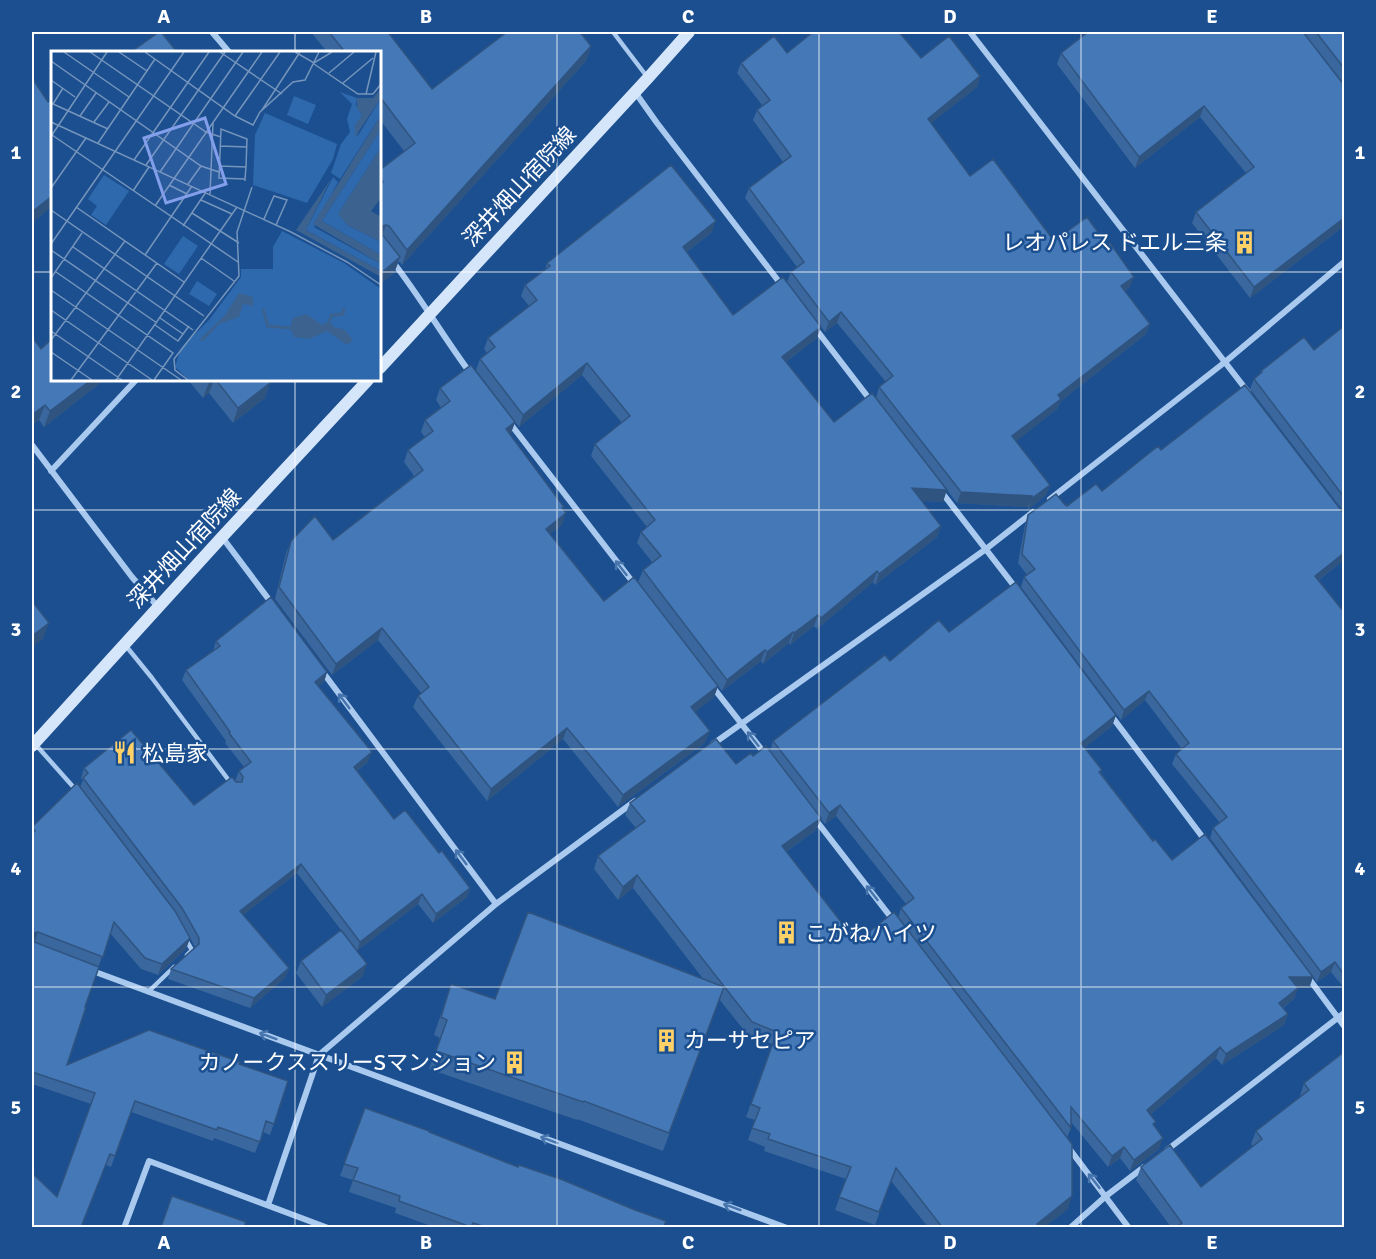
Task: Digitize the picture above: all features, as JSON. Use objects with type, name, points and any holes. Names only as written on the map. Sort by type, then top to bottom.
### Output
[{"type":"main road","name":"深井畑山宿院線","points":[[381,367],[689,32]]},
{"type":"main road","name":"深井畑山宿院線","points":[[33,745],[367,381]]},
{"type":"street","points":[[212,32],[228,51]]},
{"type":"street","points":[[970,32],[1253,399]]},
{"type":"street","points":[[635,92],[788,294]]},
{"type":"street","points":[[386,253],[473,376]]},
{"type":"street","points":[[703,751],[986,549],[1224,362],[1344,262]]},
{"type":"street","points":[[810,322],[876,407]]},
{"type":"street","points":[[51,471],[135,381]]},
{"type":"street","points":[[502,414],[640,592]]},
{"type":"street","points":[[32,445],[132,577],[158,607]]},
{"type":"street","points":[[935,483],[1022,597]]},
{"type":"street","points":[[222,537],[276,610]]},
{"type":"street","points":[[319,667],[496,904]]},
{"type":"street","points":[[705,676],[770,761]]},
{"type":"street","points":[[1108,712],[1209,845]]},
{"type":"street","points":[[268,1205],[319,1055],[496,904],[637,800]]},
{"type":"street","points":[[814,818],[894,922]]},
{"type":"street","points":[[84,968],[787,1227]]},
{"type":"street","points":[[1302,970],[1344,1026]]},
{"type":"street","points":[[1162,1153],[1344,1013]]},
{"type":"street","points":[[1062,1140],[1129,1227]]},
{"type":"street","points":[[124,1227],[149,1161],[328,1227]]},
{"type":"street","points":[[1070,1227],[1152,1161]]},
{"type":"lane","points":[[613,32],[648,78]]},
{"type":"lane","points":[[124,644],[235,788]]},
{"type":"lane","points":[[33,745],[82,797]]},
{"type":"lane","points":[[180,930],[192,950],[184,957]]},
{"type":"lane","points":[[147,992],[177,964]]},
{"type":"building","points":[[161,32],[176,51],[132,51]]},
{"type":"building","points":[[329,32],[388,32],[432,89],[507,32],[580,32],[591,46],[407,250],[389,226],[381,228],[381,183],[383,182],[381,169],[415,143],[381,98],[381,51],[344,51]]},
{"type":"building","points":[[813,32],[899,32],[921,58],[949,36],[980,76],[928,119],[970,176],[993,159],[1054,241],[1087,217],[1107,245],[1110,243],[1134,277],[1121,286],[1150,324],[1058,395],[1061,399],[1012,436],[1050,485],[1031,499],[1032,496],[961,492],[879,387],[893,376],[841,312],[829,322],[791,272],[804,262],[749,188],[791,156],[757,110],[770,100],[741,63],[774,36],[787,53]]},
{"type":"building","points":[[1088,32],[1303,32],[1344,85],[1344,218],[1254,287],[1196,212],[1254,167],[1204,106],[1139,157],[1061,53]]},
{"type":"building","points":[[1316,32],[1344,32],[1344,68]]},
{"type":"building","points":[[32,78],[48,102],[51,100],[51,197],[32,212]]},
{"type":"building","points":[[671,165],[716,221],[683,247],[733,315],[783,277],[821,327],[782,357],[834,422],[872,393],[947,490],[912,488],[941,526],[879,574],[877,571],[821,618],[818,615],[767,652],[765,650],[727,680],[643,570],[661,556],[641,532],[655,520],[595,444],[630,416],[587,363],[523,415],[480,359],[495,347],[488,338],[537,300],[525,285],[550,266],[547,263]]},
{"type":"building","points":[[381,233],[400,257],[381,273]]},
{"type":"building","points":[[1344,326],[1344,497],[1254,379],[1304,337],[1314,350]]},
{"type":"building","points":[[32,337],[41,349],[51,340],[51,381],[90,381],[50,411],[45,405],[32,415]]},
{"type":"building","points":[[471,365],[515,422],[506,429],[564,507],[562,508],[566,513],[546,529],[604,601],[634,577],[718,686],[691,707],[710,731],[623,795],[567,728],[491,789],[418,696],[429,687],[382,628],[336,664],[279,587],[291,541],[315,516],[333,540],[423,470],[408,450],[433,431],[425,420],[450,401],[440,388]]},
{"type":"building","points":[[217,381],[269,381],[270,383],[238,408]]},
{"type":"building","points":[[1245,385],[1344,514],[1344,553],[1315,576],[1344,612],[1344,975],[1335,962],[1321,972],[1213,828],[1227,817],[1176,754],[1189,743],[1149,691],[1124,710],[1024,577],[1035,569],[1022,554],[1028,515],[1056,494],[1067,506],[1096,484],[1102,491],[1158,446],[1161,450]]},
{"type":"building","points":[[1016,582],[1116,715],[1081,743],[1102,770],[1099,772],[1153,841],[1155,839],[1172,860],[1205,834],[1313,977],[1289,977],[1298,988],[1279,1003],[1288,1014],[1226,1054],[1220,1047],[1147,1110],[1156,1122],[1153,1124],[1163,1138],[1134,1160],[1124,1147],[1112,1156],[1071,1107],[1071,1128],[901,908],[914,898],[840,805],[829,813],[773,741],[885,655],[890,661],[939,620],[949,632]]},
{"type":"building","points":[[271,597],[327,672],[315,682],[372,752],[354,767],[394,819],[405,810],[439,853],[442,851],[470,888],[436,914],[422,894],[360,942],[301,864],[240,911],[289,968],[254,998],[171,969],[199,944],[199,938],[182,908],[83,778],[88,773],[84,768],[131,730],[194,805],[232,777],[236,782],[242,782],[243,777],[239,771],[251,762],[186,670],[220,646],[216,641]]},
{"type":"building","points":[[32,601],[49,623],[32,636]]},
{"type":"building","points":[[716,739],[736,764],[751,753],[753,756],[766,746],[821,818],[782,846],[848,931],[852,928],[860,939],[894,912],[1072,1144],[1072,1196],[1037,1224],[1040,1227],[942,1227],[896,1168],[879,1212],[839,1197],[851,1167],[768,1139],[770,1134],[752,1128],[760,1108],[751,1104],[777,1032],[752,1022],[637,875],[623,887],[598,856],[645,821],[630,803]]},
{"type":"building","points":[[77,783],[175,911],[190,938],[162,964],[145,958],[114,922],[103,957],[38,932],[32,933],[32,834],[35,831],[32,827]]},
{"type":"building","points":[[528,912],[724,987],[669,1133],[584,1101],[436,1051],[447,1020],[441,1017],[451,984],[495,999]]},
{"type":"building","points":[[341,930],[367,964],[326,995],[301,961]]},
{"type":"building","points":[[32,939],[34,942],[99,967],[67,1065],[149,1030],[288,1081],[274,1124],[266,1121],[260,1142],[218,1127],[217,1130],[135,1101],[115,1156],[110,1154],[81,1227],[32,1227],[32,1173],[57,1197],[95,1093],[32,1072]]},
{"type":"building","points":[[1344,1052],[1344,1227],[1176,1227],[1182,1223],[1141,1167],[1170,1145],[1201,1187],[1262,1139],[1256,1131],[1309,1090],[1304,1083]]},
{"type":"building","points":[[365,1108],[518,1167],[519,1165],[563,1180],[666,1221],[664,1226],[669,1227],[486,1227],[473,1223],[471,1227],[399,1201],[400,1196],[353,1180],[358,1168],[344,1164]]},
{"type":"building","points":[[172,1196],[246,1222],[244,1227],[161,1227]]},
{"type":"place","name":"レオパレス ドエル三条","points":[[1245,242]]},
{"type":"place","name":"松島家","points":[[124,753]]},
{"type":"place","name":"こがねハイツ","points":[[787,933]]},
{"type":"place","name":"カーサセピア","points":[[666,1040]]},
{"type":"place","name":"カノークススリーSマンション","points":[[514,1062]]}]
